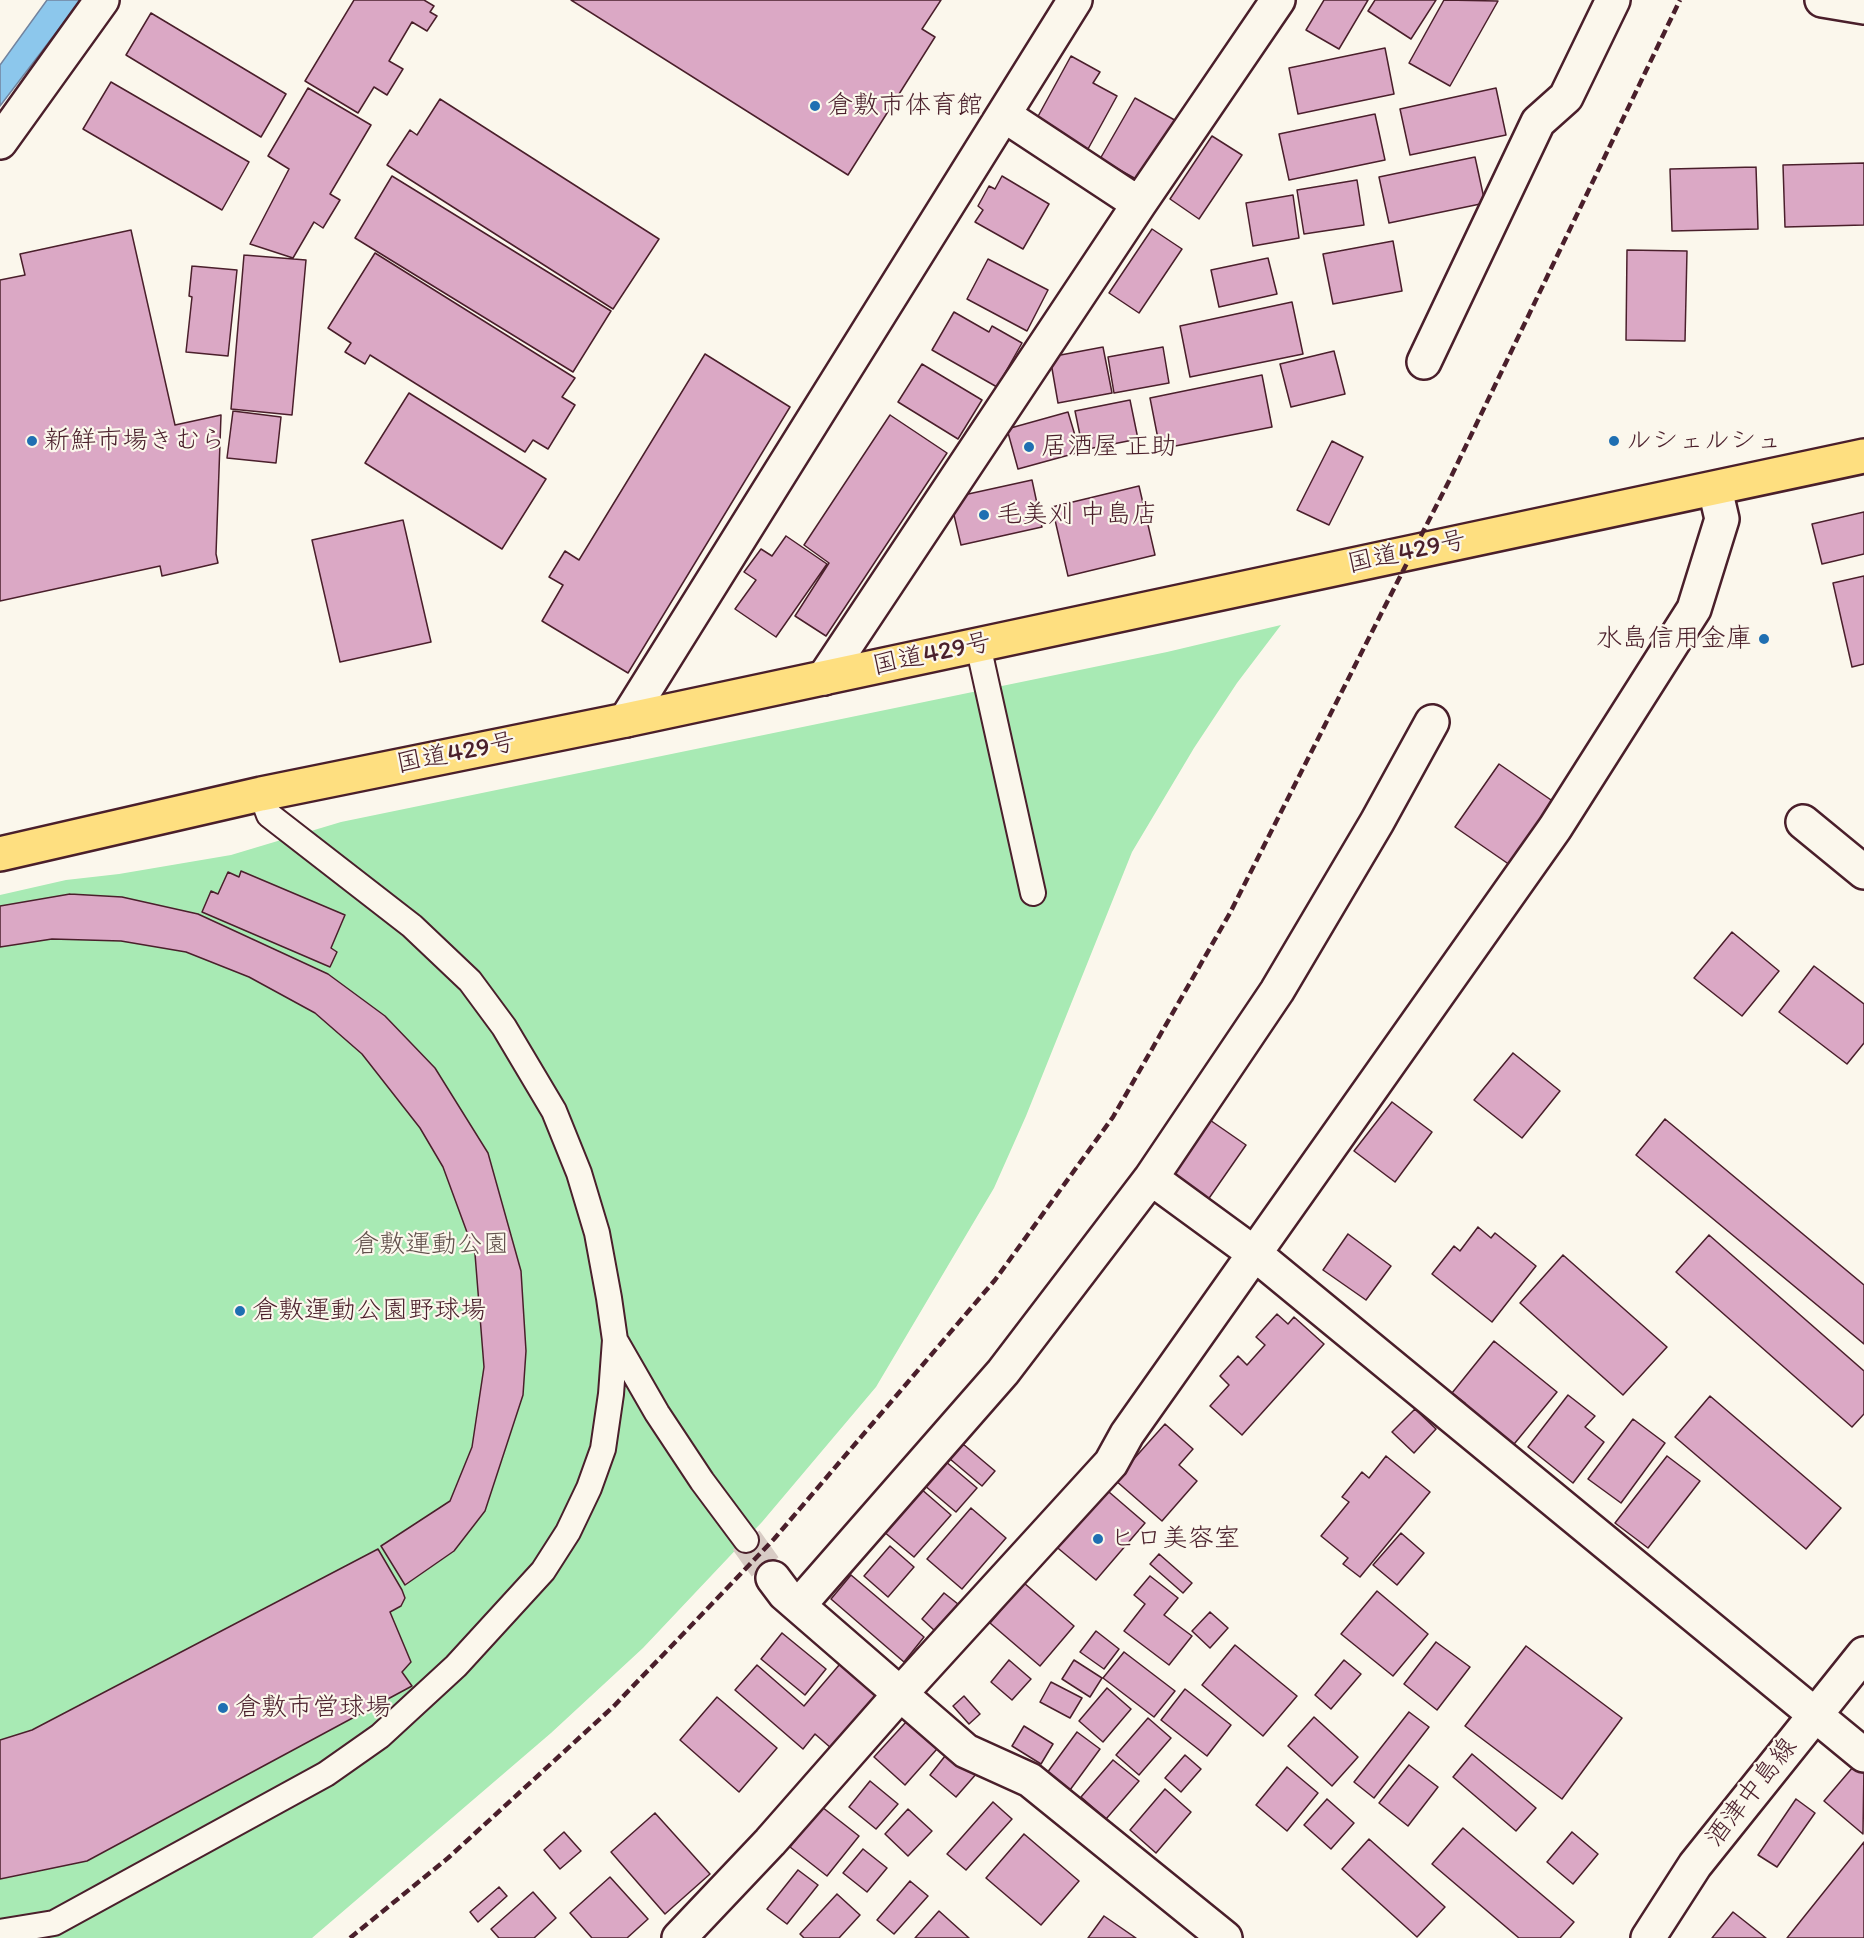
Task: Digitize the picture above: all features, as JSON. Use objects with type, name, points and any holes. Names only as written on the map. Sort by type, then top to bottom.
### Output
[{"type":"highway","name":"国道429号","points":[[0,854],[261,794],[626,720],[1864,456]]},
{"type":"street","points":[[6,120],[102,0]]},
{"type":"street","points":[[626,720],[1075,0]]},
{"type":"street","points":[[824,678],[1139,204],[1278,0]]},
{"type":"street","points":[[1424,362],[1538,122],[1566,97],[1613,0]]},
{"type":"street","points":[[1822,0],[1864,7]]},
{"type":"street","points":[[1004,114],[1139,204]]},
{"type":"street","points":[[680,1938],[770,1842],[1111,1463],[1127,1434],[1555,828],[1694,609],[1722,519],[1715,489]]},
{"type":"street","points":[[799,1605],[1003,1372],[1151,1178],[1277,991],[1377,822],[1432,722]]},
{"type":"street","points":[[1803,822],[1864,872]]},
{"type":"street","points":[[1151,1178],[1255,1254],[1864,1755]]},
{"type":"street","points":[[773,1578],[785,1594],[902,1693],[966,1751],[1030,1780],[1225,1938]]},
{"type":"street","name":"酒津中島線","points":[[1648,1938],[1695,1865],[1864,1654]]},
{"type":"lane","points":[[978,645],[1032,892]]},
{"type":"lane","points":[[0,1932],[54,1923],[326,1774],[380,1736],[456,1666],[543,1571],[568,1532],[589,1488],[603,1449],[611,1394],[615,1340],[597,1233],[579,1173],[554,1111],[504,1027],[470,981],[412,926],[269,815],[261,794]]},
{"type":"lane","points":[[615,1340],[657,1413],[702,1481],[746,1540]]},
{"type":"green space","name":"倉敷運動公園","points":[[1281,625],[1237,683],[1194,748],[1132,852],[1026,1116],[994,1188],[876,1387],[762,1522],[643,1648],[551,1733],[312,1938],[0,1938],[0,895],[66,880],[119,874],[231,855],[341,822],[1167,652]]},
{"type":"water","points":[[47,0],[81,0],[0,106],[0,65]]},
{"type":"building","points":[[354,0],[424,0],[434,6],[430,12],[437,16],[427,31],[412,22],[389,61],[403,69],[387,95],[374,87],[358,113],[305,81]]},
{"type":"building","name":"倉敷市体育館","points":[[571,0],[941,0],[922,29],[935,37],[848,175]]},
{"type":"building","points":[[1324,0],[1368,0],[1339,49],[1306,30]]},
{"type":"building","points":[[1375,0],[1436,0],[1411,39],[1368,11]]},
{"type":"building","points":[[1444,0],[1498,1],[1450,86],[1409,63]]},
{"type":"building","points":[[151,13],[286,94],[261,137],[126,55]]},
{"type":"building","points":[[1385,48],[1394,94],[1298,114],[1289,68]]},
{"type":"building","points":[[1071,56],[1100,72],[1093,83],[1117,96],[1088,149],[1036,120]]},
{"type":"building","points":[[111,82],[249,162],[222,210],[83,129]]},
{"type":"building","points":[[308,88],[371,125],[330,194],[340,200],[323,228],[314,222],[293,258],[250,244],[289,169],[268,156]]},
{"type":"building","points":[[1496,88],[1506,135],[1410,155],[1400,109]]},
{"type":"building","points":[[1135,98],[1180,123],[1145,184],[1100,159]]},
{"type":"building","points":[[440,99],[659,239],[613,309],[387,165],[410,130],[417,135]]},
{"type":"building","points":[[1375,114],[1385,160],[1289,180],[1279,134]]},
{"type":"building","points":[[1212,136],[1242,155],[1199,219],[1170,199]]},
{"type":"building","points":[[1475,157],[1485,203],[1389,223],[1379,177]]},
{"type":"building","points":[[1864,163],[1864,225],[1785,227],[1783,165]]},
{"type":"building","points":[[1756,167],[1758,229],[1672,231],[1670,169]]},
{"type":"building","points":[[392,176],[611,311],[573,372],[355,238]]},
{"type":"building","points":[[1002,176],[1049,204],[1023,249],[975,222],[983,210],[978,206],[989,186],[995,189]]},
{"type":"building","points":[[1357,180],[1364,225],[1304,234],[1297,190]]},
{"type":"building","points":[[1293,195],[1299,238],[1253,246],[1246,203]]},
{"type":"building","points":[[1152,229],[1182,249],[1139,313],[1109,293]]},
{"type":"building","points":[[131,230],[175,425],[221,415],[216,554],[218,563],[162,576],[160,566],[0,601],[0,280],[25,275],[20,254]]},
{"type":"building","points":[[1393,241],[1402,291],[1333,304],[1323,254]]},
{"type":"building","points":[[1627,250],[1687,251],[1685,341],[1626,340]]},
{"type":"building","points":[[375,253],[575,378],[562,397],[575,405],[548,449],[533,440],[525,452],[370,355],[365,364],[345,352],[351,343],[328,328]]},
{"type":"building","points":[[244,255],[306,260],[292,415],[231,409]]},
{"type":"building","points":[[1268,258],[1277,294],[1219,307],[1211,270]]},
{"type":"building","points":[[988,259],[1048,290],[1027,331],[967,299]]},
{"type":"building","points":[[192,266],[237,270],[228,356],[186,352],[192,297],[189,296]]},
{"type":"building","points":[[1292,302],[1303,354],[1190,377],[1180,326]]},
{"type":"building","points":[[954,312],[989,332],[992,326],[1022,343],[997,387],[932,350]]},
{"type":"building","points":[[1103,347],[1112,393],[1058,403],[1050,357]]},
{"type":"building","points":[[1163,347],[1169,383],[1114,393],[1108,357]]},
{"type":"building","points":[[1334,351],[1345,394],[1291,407],[1280,364]]},
{"type":"building","points":[[705,354],[790,407],[628,673],[542,621],[563,585],[549,577],[565,551],[579,560]]},
{"type":"building","points":[[922,364],[982,400],[958,439],[898,402]]},
{"type":"building","points":[[1262,375],[1272,427],[1160,449],[1150,398]]},
{"type":"building","points":[[409,393],[546,479],[502,549],[365,463]]},
{"type":"building","points":[[1130,400],[1138,439],[1083,450],[1075,411]]},
{"type":"building","points":[[233,411],[281,417],[276,463],[227,458]]},
{"type":"building","points":[[1068,412],[1080,452],[1018,469],[1007,429]]},
{"type":"building","points":[[890,415],[947,453],[826,636],[795,616],[829,563],[804,545]]},
{"type":"building","points":[[1332,441],[1363,457],[1329,525],[1297,510]]},
{"type":"building","points":[[1032,480],[1042,527],[961,545],[950,498]]},
{"type":"building","points":[[1139,486],[1155,555],[1068,576],[1052,507]]},
{"type":"building","points":[[1864,512],[1864,554],[1822,564],[1812,524]]},
{"type":"building","points":[[403,520],[431,642],[340,662],[312,540]]},
{"type":"building","points":[[786,536],[827,564],[776,637],[735,609],[756,580],[744,572],[761,549],[772,556]]},
{"type":"building","points":[[1864,576],[1864,664],[1852,667],[1833,583]]},
{"type":"building","points":[[1499,764],[1554,802],[1510,865],[1455,827]]},
{"type":"building","points":[[241,871],[345,915],[331,948],[337,952],[330,967],[202,912],[211,891],[218,894],[228,872],[239,877]]},
{"type":"building","points":[[70,894],[122,897],[198,914],[328,974],[385,1016],[435,1068],[488,1153],[521,1271],[526,1351],[523,1395],[485,1511],[454,1551],[405,1585],[381,1546],[450,1501],[472,1447],[484,1367],[475,1254],[443,1167],[420,1128],[362,1054],[315,1013],[249,977],[186,952],[121,941],[52,939],[0,947],[0,906]]},
{"type":"building","points":[[1732,932],[1779,971],[1742,1016],[1694,978]]},
{"type":"building","points":[[1814,966],[1864,1004],[1864,1043],[1847,1064],[1779,1012]]},
{"type":"building","points":[[1513,1053],[1560,1091],[1522,1138],[1474,1100]]},
{"type":"building","points":[[1392,1102],[1432,1132],[1395,1182],[1354,1151]]},
{"type":"building","points":[[1207,1118],[1246,1145],[1205,1204],[1167,1177]]},
{"type":"building","points":[[1665,1119],[1864,1285],[1864,1344],[1636,1155]]},
{"type":"building","points":[[1478,1227],[1491,1238],[1495,1233],[1536,1266],[1492,1322],[1432,1274],[1454,1246],[1460,1251]]},
{"type":"building","points":[[1348,1234],[1391,1266],[1366,1300],[1323,1270]]},
{"type":"building","points":[[1709,1235],[1864,1371],[1864,1414],[1852,1427],[1676,1272]]},
{"type":"building","points":[[1563,1255],[1667,1347],[1623,1395],[1520,1303]]},
{"type":"building","points":[[1277,1314],[1288,1324],[1294,1317],[1324,1344],[1242,1435],[1210,1406],[1229,1385],[1220,1376],[1238,1356],[1247,1365],[1265,1345],[1256,1337]]},
{"type":"building","points":[[1494,1341],[1557,1392],[1510,1449],[1460,1408],[1465,1403],[1452,1393]]},
{"type":"building","points":[[1568,1395],[1595,1416],[1585,1427],[1604,1442],[1573,1483],[1528,1447]]},
{"type":"building","points":[[1710,1396],[1841,1508],[1806,1549],[1675,1437]]},
{"type":"building","points":[[1415,1409],[1436,1429],[1414,1453],[1392,1432]]},
{"type":"building","points":[[1633,1419],[1665,1443],[1621,1503],[1588,1479]]},
{"type":"building","points":[[1165,1424],[1193,1449],[1179,1465],[1197,1481],[1162,1521],[1115,1480]]},
{"type":"building","points":[[963,1444],[995,1471],[982,1486],[950,1459]]},
{"type":"building","points":[[1386,1456],[1430,1492],[1360,1577],[1343,1564],[1348,1558],[1321,1536],[1349,1502],[1342,1497],[1362,1472],[1369,1478]]},
{"type":"building","points":[[1667,1456],[1700,1481],[1648,1548],[1615,1523]]},
{"type":"building","points":[[945,1461],[977,1488],[956,1512],[924,1485]]},
{"type":"building","points":[[1102,1486],[1145,1523],[1096,1580],[1053,1544]]},
{"type":"building","points":[[920,1488],[951,1515],[914,1557],[883,1531]]},
{"type":"building","points":[[971,1508],[1006,1538],[962,1589],[927,1559]]},
{"type":"building","points":[[1401,1533],[1424,1553],[1397,1585],[1373,1565]]},
{"type":"building","points":[[890,1546],[914,1567],[888,1597],[864,1576]]},
{"type":"building","name":"倉敷市営球場","points":[[378,1549],[405,1598],[401,1606],[390,1612],[411,1662],[402,1672],[412,1686],[87,1861],[0,1879],[0,1740],[32,1730]]},
{"type":"building","points":[[1159,1554],[1192,1583],[1183,1593],[1150,1564]]},
{"type":"building","points":[[851,1575],[924,1637],[904,1662],[831,1599]]},
{"type":"building","points":[[1150,1576],[1178,1598],[1164,1615],[1192,1636],[1169,1665],[1124,1631],[1145,1604],[1134,1595]]},
{"type":"building","points":[[1024,1583],[1074,1626],[1040,1666],[990,1623]]},
{"type":"building","points":[[1377,1591],[1428,1634],[1393,1676],[1341,1634]]},
{"type":"building","points":[[944,1593],[958,1604],[935,1631],[922,1619]]},
{"type":"building","points":[[1210,1612],[1228,1628],[1210,1648],[1192,1631]]},
{"type":"building","points":[[1096,1631],[1119,1649],[1104,1669],[1080,1652]]},
{"type":"building","points":[[782,1633],[826,1669],[805,1695],[761,1659]]},
{"type":"building","points":[[1436,1642],[1470,1667],[1437,1710],[1404,1684]]},
{"type":"building","points":[[1235,1645],[1297,1696],[1263,1736],[1202,1685]]},
{"type":"building","points":[[1526,1646],[1622,1718],[1562,1799],[1465,1726]]},
{"type":"building","points":[[1124,1652],[1175,1691],[1154,1717],[1103,1678]]},
{"type":"building","points":[[1009,1660],[1031,1679],[1012,1700],[991,1682]]},
{"type":"building","points":[[1074,1660],[1102,1678],[1090,1697],[1062,1679]]},
{"type":"building","points":[[1344,1660],[1361,1674],[1331,1709],[1315,1695]]},
{"type":"building","points":[[840,1664],[877,1695],[831,1748],[815,1734],[803,1749],[735,1690],[757,1665],[804,1706]]},
{"type":"building","points":[[1051,1682],[1082,1698],[1070,1718],[1040,1702]]},
{"type":"building","points":[[1107,1688],[1131,1709],[1103,1742],[1079,1721]]},
{"type":"building","points":[[1185,1689],[1231,1725],[1207,1756],[1161,1720]]},
{"type":"building","points":[[964,1696],[980,1714],[969,1724],[953,1706]]},
{"type":"building","points":[[717,1697],[777,1748],[739,1792],[680,1740]]},
{"type":"building","points":[[1409,1712],[1429,1727],[1374,1798],[1354,1782]]},
{"type":"building","points":[[1314,1717],[1358,1757],[1332,1786],[1288,1746]]},
{"type":"building","points":[[1148,1718],[1171,1738],[1139,1775],[1116,1755]]},
{"type":"building","points":[[906,1722],[937,1749],[905,1785],[874,1757]]},
{"type":"building","points":[[1024,1726],[1053,1744],[1041,1764],[1012,1746]]},
{"type":"building","points":[[1077,1732],[1100,1749],[1070,1790],[1047,1773]]},
{"type":"building","points":[[949,1751],[977,1773],[956,1797],[930,1775]]},
{"type":"building","points":[[1472,1754],[1536,1808],[1516,1831],[1453,1777]]},
{"type":"building","points":[[1185,1755],[1201,1769],[1181,1792],[1165,1778]]},
{"type":"building","points":[[1113,1760],[1139,1781],[1106,1819],[1081,1797]]},
{"type":"building","points":[[1859,1760],[1864,1765],[1863,1834],[1824,1801]]},
{"type":"building","points":[[1409,1765],[1438,1787],[1408,1826],[1379,1803]]},
{"type":"building","points":[[1287,1767],[1318,1793],[1287,1831],[1256,1805]]},
{"type":"building","points":[[870,1781],[898,1804],[876,1829],[849,1807]]},
{"type":"building","points":[[1165,1789],[1191,1812],[1156,1853],[1130,1830]]},
{"type":"building","points":[[1327,1799],[1354,1823],[1331,1849],[1304,1825]]},
{"type":"building","points":[[1796,1799],[1815,1813],[1777,1867],[1758,1855]]},
{"type":"building","points":[[993,1802],[1012,1819],[966,1870],[947,1854]]},
{"type":"building","points":[[822,1807],[859,1836],[827,1876],[790,1847]]},
{"type":"building","points":[[908,1809],[932,1831],[908,1856],[885,1834]]},
{"type":"building","points":[[655,1813],[710,1874],[665,1914],[611,1852]]},
{"type":"building","points":[[1463,1828],[1574,1922],[1560,1938],[1519,1938],[1432,1864]]},
{"type":"building","points":[[564,1832],[581,1851],[560,1869],[544,1850]]},
{"type":"building","points":[[1572,1832],[1598,1854],[1573,1884],[1547,1862]]},
{"type":"building","points":[[1024,1834],[1079,1881],[1041,1925],[986,1878]]},
{"type":"building","points":[[1369,1839],[1445,1907],[1417,1937],[1342,1869]]},
{"type":"building","points":[[1864,1842],[1864,1938],[1787,1938]]},
{"type":"building","points":[[863,1849],[887,1868],[867,1892],[843,1873]]},
{"type":"building","points":[[798,1870],[818,1885],[787,1924],[767,1909]]},
{"type":"building","points":[[610,1877],[648,1919],[627,1938],[592,1938],[570,1913]]},
{"type":"building","points":[[910,1881],[928,1896],[894,1934],[877,1920]]},
{"type":"building","points":[[499,1887],[507,1896],[478,1922],[470,1912]]},
{"type":"building","points":[[533,1892],[556,1918],[534,1938],[499,1938],[491,1929]]},
{"type":"building","points":[[837,1894],[860,1915],[839,1938],[804,1938],[800,1934]]},
{"type":"building","points":[[939,1911],[969,1938],[915,1938]]},
{"type":"building","points":[[1733,1912],[1766,1938],[1712,1938]]},
{"type":"building","points":[[1104,1916],[1136,1938],[1088,1938]]},
{"type":"tunnel","points":[[746,1540],[773,1578]]},
{"type":"railway","points":[[350,1938],[448,1858],[614,1706],[774,1539],[995,1280],[1113,1117],[1230,913],[1450,479],[1680,0]]},
{"type":"place","name":"倉敷市体育館","points":[[815,106]]},
{"type":"place","name":"新鮮市場きむら","points":[[32,441]]},
{"type":"place","name":"ルシェルシュ","points":[[1614,441]]},
{"type":"place","name":"居酒屋 正助","points":[[1029,447]]},
{"type":"place","name":"毛美刈 中島店","points":[[984,515]]},
{"type":"place","name":"水島信用金庫","points":[[1764,639]]},
{"type":"place","name":"倉敷運動公園野球場","points":[[240,1311]]},
{"type":"place","name":"ヒロ美容室","points":[[1098,1539]]},
{"type":"place","name":"倉敷市営球場","points":[[223,1708]]}]
